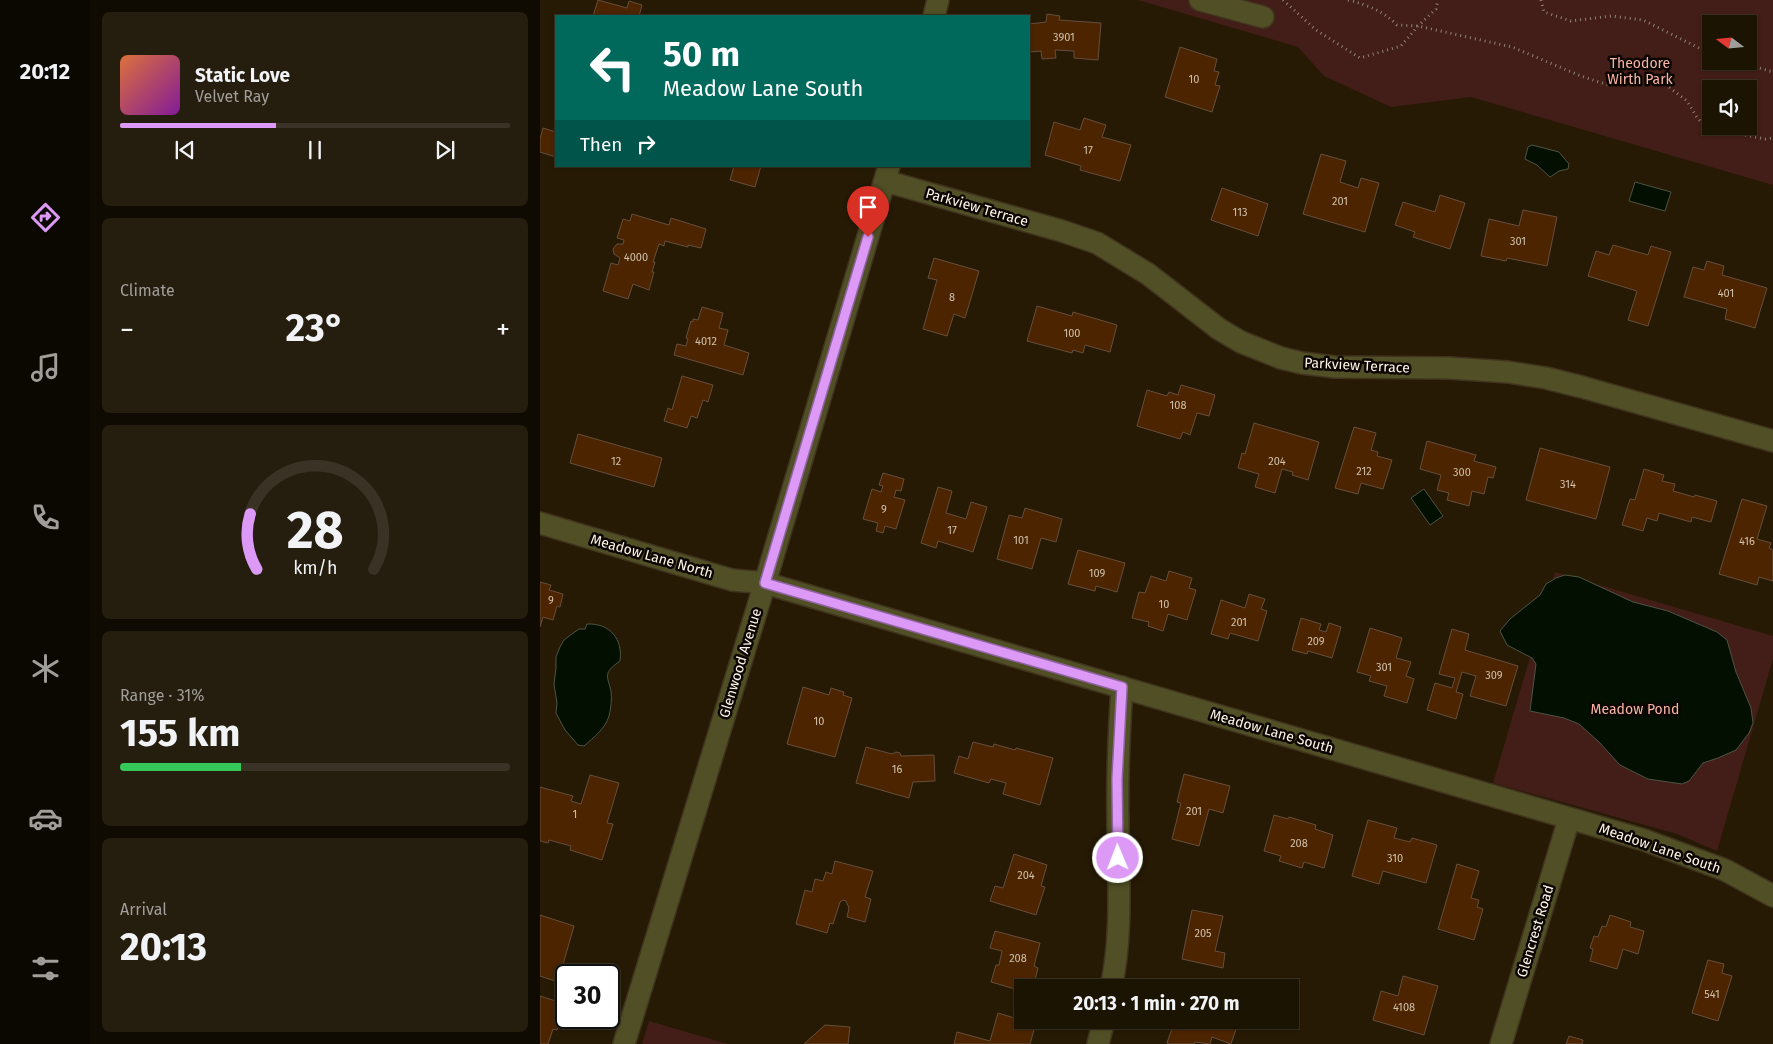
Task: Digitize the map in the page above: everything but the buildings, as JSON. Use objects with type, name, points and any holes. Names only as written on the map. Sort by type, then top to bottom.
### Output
[{"type":"street","points":[[934,15],[938,0]]},
{"type":"street","points":[[1200,0],[1263,16]]},
{"type":"street","name":"Parkview Terrace","points":[[887,174],[1097,243],[1148,274],[1219,330],[1248,345],[1282,358],[1302,363],[1336,367],[1449,368],[1508,372],[1546,378],[1597,390],[1773,440]]},
{"type":"street","name":"Glenwood Avenue","points":[[624,1044],[765,583],[887,174]]},
{"type":"street","name":"Meadow Lane North","points":[[540,523],[732,580],[765,583]]},
{"type":"street","name":"Meadow Lane South","points":[[765,583],[1644,840],[1725,870],[1773,896]]},
{"type":"street","points":[[1113,979],[1118,954],[1117,779],[1122,687]]},
{"type":"street","name":"Glencrest Road","points":[[1501,1044],[1569,818]]},
{"type":"street","points":[[1098,1044],[1102,1029]]},
{"type":"path","points":[[1284,0],[1316,30],[1360,58],[1401,46],[1418,26],[1436,10],[1438,0]]},
{"type":"path","points":[[1348,0],[1367,5],[1387,15],[1397,25],[1418,26],[1512,47],[1581,76],[1608,85],[1650,79],[1665,84],[1687,101],[1698,119],[1708,128],[1765,139],[1773,138]]},
{"type":"path","points":[[1541,0],[1544,12],[1571,21],[1611,16],[1643,20],[1702,50]]},
{"type":"path","points":[[1758,68],[1773,72]]},
{"type":"green space","name":"Theodore Wirth Park","points":[[1138,0],[1773,0],[1773,185],[1471,97],[1391,107],[1324,76],[1298,47]]},
{"type":"green space","name":"Meadow Pond","points":[[1555,572],[1773,636],[1773,659],[1717,851],[1677,834],[1493,783]]},
{"type":"green space","points":[[649,1021],[728,1044],[642,1044]]},
{"type":"shaded area","points":[[1532,145],[1559,152],[1569,164],[1568,169],[1559,171],[1550,177],[1537,165],[1525,159],[1528,147]]},
{"type":"shaded area","points":[[1635,182],[1671,192],[1665,211],[1629,201]]},
{"type":"shaded area","points":[[1424,489],[1443,516],[1430,525],[1411,498]]},
{"type":"shaded area","name":"Meadow Pond","points":[[1565,575],[1579,577],[1633,602],[1668,611],[1717,632],[1727,640],[1736,672],[1751,708],[1753,723],[1749,733],[1736,750],[1703,763],[1689,781],[1682,784],[1648,779],[1620,765],[1579,724],[1564,718],[1530,711],[1536,664],[1532,658],[1507,645],[1500,631],[1510,619],[1540,595],[1546,584]]},
{"type":"shaded area","points":[[587,624],[602,626],[613,634],[619,646],[620,661],[611,668],[608,674],[611,697],[607,721],[599,732],[584,746],[578,745],[565,730],[556,713],[557,703],[554,684],[556,657],[560,647],[564,640],[579,629],[585,629]]},
{"type":"route","points":[[868,237],[765,583],[1122,687],[1117,779],[1118,858]]}]
